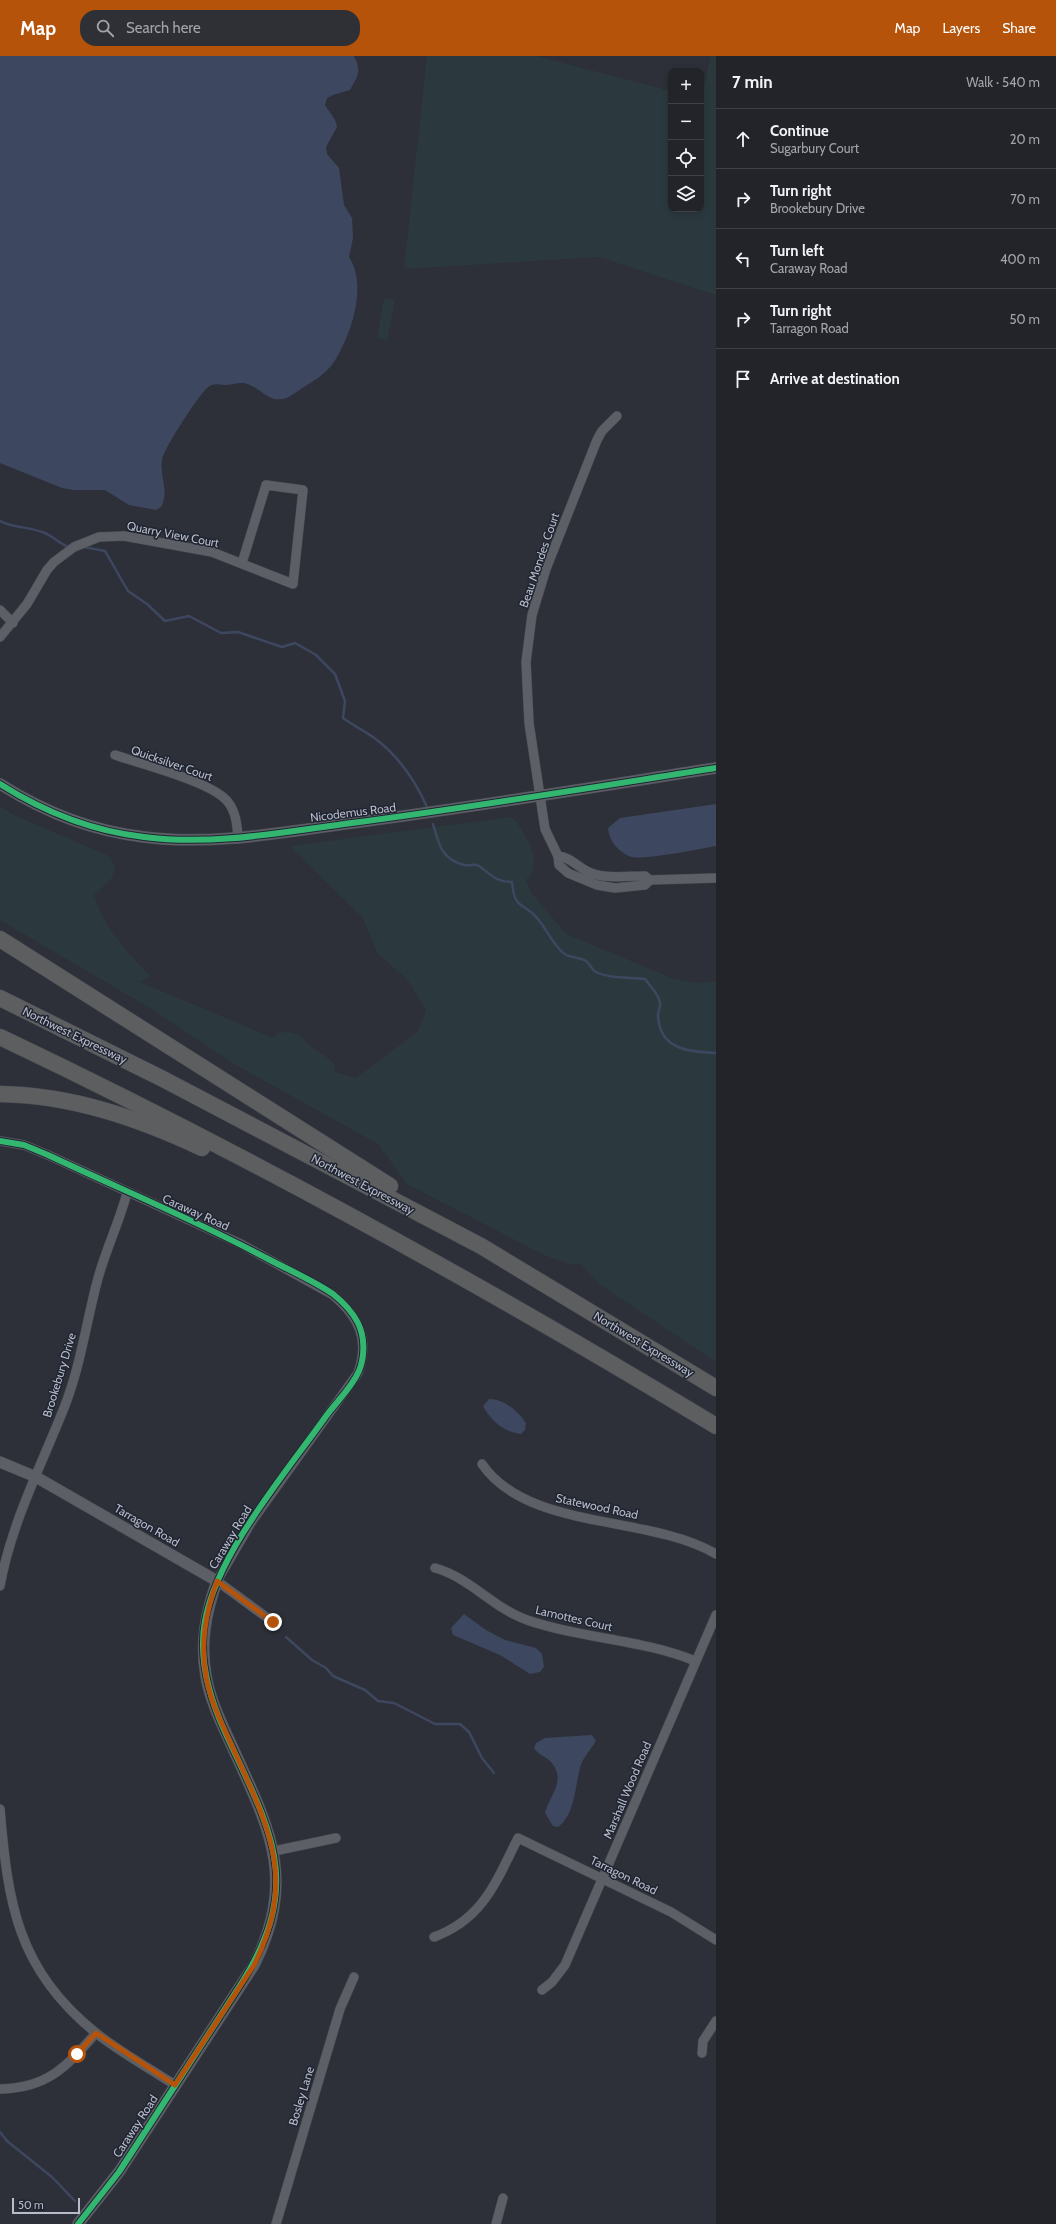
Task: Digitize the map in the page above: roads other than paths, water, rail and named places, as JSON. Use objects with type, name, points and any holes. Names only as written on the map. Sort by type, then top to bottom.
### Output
[{"type":"highway","points":[[0,939],[481,1246]]},
{"type":"highway","name":"Northwest Expressway","points":[[0,998],[163,1079],[481,1246],[716,1388]]},
{"type":"highway","points":[[0,1037],[155,1112],[342,1210],[616,1366],[716,1426]]},
{"type":"highway","points":[[0,1094],[62,1100],[132,1118],[167,1132],[257,1175],[342,1210]]},
{"type":"street","name":"Beau Mondes Court","points":[[617,416],[602,431],[597,440],[546,569],[532,615],[527,651],[526,682],[529,723],[545,829],[558,856],[560,865],[568,873],[588,883],[615,888],[645,885],[650,880],[716,878]]},
{"type":"street","name":"Quarry View Court","points":[[0,637],[28,604],[47,570],[63,554],[74,547],[99,537],[124,536],[212,552],[293,584],[303,490],[266,485],[242,563]]},
{"type":"street","points":[[0,610],[13,623]]},
{"type":"street","name":"Quicksilver Court","points":[[115,755],[199,784],[222,794],[234,811],[238,837]]},
{"type":"street","name":"Nicodemus Road","points":[[0,784],[38,806],[61,816],[119,834],[169,839],[238,837],[442,811],[716,768]]},
{"type":"street","name":"Caraway Road","points":[[0,1141],[24,1145],[241,1244],[322,1288],[346,1306],[359,1325],[363,1346],[362,1360],[358,1373],[252,1521],[217,1581],[207,1614],[203,1636],[206,1676],[218,1716],[257,1801],[274,1851],[277,1880],[276,1899],[270,1928],[254,1965],[119,2172],[78,2224]]},
{"type":"street","name":"Brookebury Drive","points":[[0,1586],[12,1539],[65,1407],[78,1363],[97,1280],[127,1193]]},
{"type":"street","name":"Tarragon Road","points":[[0,1462],[36,1477],[217,1581],[273,1622]]},
{"type":"street","name":"Statewood Road","points":[[482,1464],[491,1476],[502,1484],[517,1494],[540,1505],[562,1512],[673,1535],[692,1542],[716,1554]]},
{"type":"street","name":"Lamottes Court","points":[[435,1568],[452,1574],[496,1604],[525,1619],[569,1631],[660,1648],[695,1661]]},
{"type":"street","name":"Marshall Wood Road","points":[[542,1990],[556,1978],[565,1965],[716,1615]]},
{"type":"street","points":[[0,1809],[5,1870],[10,1894],[29,1955],[37,1969],[56,1993],[96,2033],[175,2085]]},
{"type":"street","points":[[274,1851],[336,1838]]},
{"type":"street","name":"Tarragon Road","points":[[434,1937],[452,1930],[475,1912],[494,1887],[518,1838],[671,1912],[716,1940]]},
{"type":"street","name":"Bosley Lane","points":[[276,2224],[340,2009],[354,1977]]},
{"type":"street","points":[[702,2053],[703,2041],[716,2021]]},
{"type":"street","points":[[0,2089],[24,2087],[47,2080],[77,2054],[96,2033]]},
{"type":"street","points":[[496,2224],[503,2198]]},
{"type":"water","points":[[0,56],[354,56],[358,66],[358,73],[350,90],[327,98],[325,105],[335,120],[337,127],[326,147],[327,154],[339,168],[344,205],[352,218],[353,238],[349,257],[355,268],[357,296],[355,310],[346,339],[334,362],[323,374],[292,395],[285,398],[274,399],[244,383],[227,385],[214,384],[209,386],[196,401],[164,454],[161,466],[165,496],[161,507],[156,510],[129,505],[105,490],[74,490],[62,488],[0,463]]},
{"type":"water","points":[[716,804],[716,846],[686,852],[639,858],[623,853],[610,837],[608,828],[620,818]]},
{"type":"water","points":[[489,1399],[505,1403],[515,1410],[526,1423],[525,1430],[521,1434],[515,1433],[509,1431],[494,1421],[483,1406]]},
{"type":"water","points":[[464,1614],[486,1630],[505,1640],[536,1648],[542,1654],[544,1667],[540,1672],[530,1674],[500,1655],[453,1635],[451,1628]]},
{"type":"water","points":[[592,1735],[596,1741],[581,1765],[574,1800],[568,1815],[564,1822],[558,1827],[553,1826],[545,1813],[556,1788],[558,1775],[551,1762],[534,1748],[536,1743],[545,1738]]},
{"type":"waterway","points":[[0,521],[45,533],[69,547]]},
{"type":"waterway","points":[[84,547],[105,551],[128,591],[147,604],[165,621],[189,616],[221,633],[238,632],[282,647],[295,643],[316,655],[335,674],[345,701],[343,718],[373,737],[393,754],[412,779],[427,807]]},
{"type":"waterway","points":[[433,824],[439,844],[450,859],[464,865],[477,865],[500,880],[512,882],[513,891],[517,902],[528,909],[538,919],[555,944],[564,954],[586,961],[595,971],[602,974],[614,977],[645,979],[656,993],[659,1000],[660,1006],[658,1015],[660,1027],[664,1036],[670,1042],[686,1050],[716,1053]]},
{"type":"waterway","points":[[286,1637],[312,1660],[326,1668],[333,1676],[365,1690],[378,1701],[394,1703],[435,1724],[460,1724],[469,1732],[482,1758],[494,1773]]},
{"type":"waterway","points":[[0,2132],[7,2141],[52,2177],[75,2201]]}]
